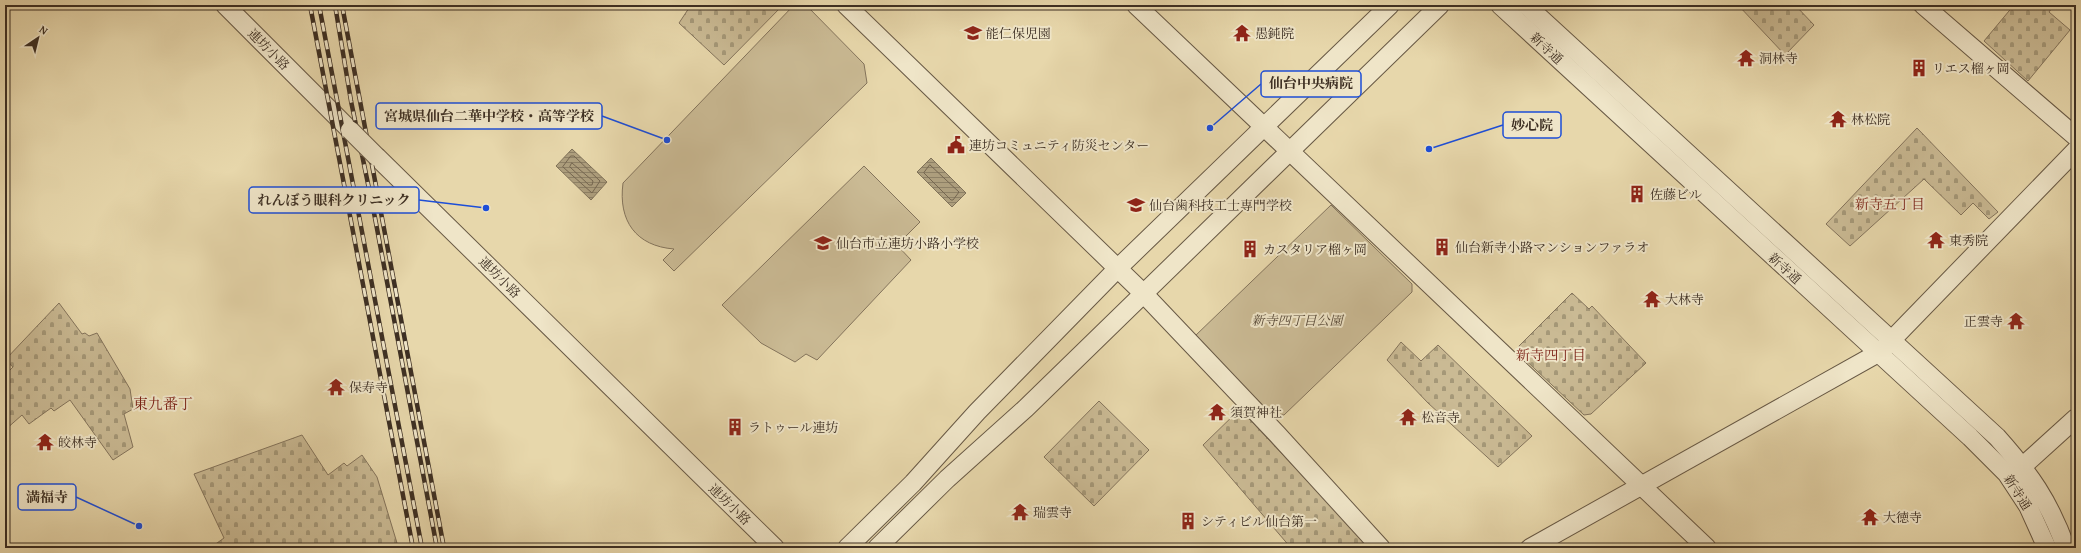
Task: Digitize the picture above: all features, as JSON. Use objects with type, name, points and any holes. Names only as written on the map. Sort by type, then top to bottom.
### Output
[{"type":"street","name":"連坊小路","points":[[225,5],[775,548]]},
{"type":"street","points":[[846,5],[1143,293],[1277,434],[1381,548]]},
{"type":"street","points":[[1136,5],[1707,548]]},
{"type":"street","points":[[847,548],[912,483],[977,412],[1118,268],[1263,126],[1390,5]]},
{"type":"street","points":[[877,548],[959,468],[1026,408],[1440,5]]},
{"type":"street","name":"新寺通","points":[[1500,5],[1757,242],[1997,437],[2023,466],[2046,501],[2056,519],[2066,548]]},
{"type":"street","name":"新寺通","points":[[1526,5],[1886,346],[2007,474],[2028,506],[2047,548]]},
{"type":"street","points":[[1923,5],[2076,137]]},
{"type":"street","points":[[1530,548],[1642,486],[1886,346],[2076,150]]},
{"type":"street","points":[[2023,466],[2076,418]]},
{"type":"green space","points":[[691,5],[783,5],[724,65],[679,23]]},
{"type":"green space","points":[[794,5],[806,5],[864,64],[867,83],[674,271],[663,260],[674,249],[649,243],[632,229],[627,220],[624,209],[622,197],[623,183]]},
{"type":"green space","points":[[1738,5],[1795,5],[1814,25],[1785,55]]},
{"type":"green space","points":[[2014,5],[2054,5],[2049,12],[2070,30],[2028,81],[1984,41]]},
{"type":"green space","points":[[1917,128],[1998,212],[1989,219],[1973,203],[1961,215],[1924,179],[1850,246],[1826,224]]},
{"type":"green space","points":[[864,166],[920,222],[897,245],[911,260],[817,360],[806,354],[795,362],[761,343],[722,305]]},
{"type":"green space","name":"新寺四丁目公園","points":[[1331,205],[1412,284],[1412,292],[1284,415],[1271,414],[1195,336]]},
{"type":"green space","points":[[1572,293],[1589,309],[1592,306],[1646,363],[1591,414],[1584,415],[1520,355],[1519,346]]},
{"type":"green space","points":[[59,303],[82,334],[85,333],[89,336],[97,333],[130,389],[133,409],[124,414],[133,447],[113,460],[70,400],[54,411],[51,408],[29,424],[22,415],[5,430],[5,382],[9,378],[5,375],[13,367],[5,360]]},
{"type":"green space","points":[[1401,342],[1421,361],[1438,345],[1532,436],[1498,467],[1428,403],[1387,360]]},
{"type":"green space","points":[[1099,401],[1149,450],[1094,506],[1044,457]]},
{"type":"green space","points":[[1240,409],[1370,548],[1291,548],[1203,445]]},
{"type":"green space","points":[[302,435],[328,475],[344,463],[347,466],[362,455],[377,477],[397,543],[379,548],[210,548],[224,538],[194,474]]},
{"type":"water","points":[[572,149],[607,182],[591,200],[556,166]]},
{"type":"water","points":[[931,158],[966,193],[952,207],[917,172]]},
{"type":"railway","points":[[310,5],[413,548]]},
{"type":"railway","points":[[319,5],[422,548]]},
{"type":"railway","points":[[335,5],[351,101],[375,218],[437,548]]},
{"type":"railway","points":[[342,5],[444,548]]},
{"type":"place","name":"能仁保児園","points":[[973,33]]},
{"type":"place","name":"愚鈍院","points":[[1242,33]]},
{"type":"place","name":"洞林寺","points":[[1746,58]]},
{"type":"place","name":"リエス榴ヶ岡","points":[[1919,68]]},
{"type":"place","name":"林松院","points":[[1838,119]]},
{"type":"place","name":"仙台中央病院","points":[[1210,128]]},
{"type":"place","name":"宮城県仙台二華中学校・高等学校","points":[[667,140]]},
{"type":"place","name":"連坊コミュニティ防災センター","points":[[956,145]]},
{"type":"place","name":"妙心院","points":[[1429,149]]},
{"type":"place","name":"佐藤ビル","points":[[1637,194]]},
{"type":"place","name":"仙台歯科技工士専門学校","points":[[1136,205]]},
{"type":"place","name":"れんぼう眼科クリニック","points":[[486,208]]},
{"type":"place","name":"東秀院","points":[[1936,240]]},
{"type":"place","name":"仙台市立連坊小路小学校","points":[[823,243]]},
{"type":"place","name":"仙台新寺小路マンションファラオ","points":[[1442,247]]},
{"type":"place","name":"カスタリア榴ヶ岡","points":[[1250,249]]},
{"type":"place","name":"大林寺","points":[[1652,299]]},
{"type":"place","name":"正雲寺","points":[[2016,321]]},
{"type":"place","name":"保寿寺","points":[[336,387]]},
{"type":"place","name":"須賀神社","points":[[1217,412]]},
{"type":"place","name":"松音寺","points":[[1408,417]]},
{"type":"place","name":"ラトゥール連坊","points":[[735,427]]},
{"type":"place","name":"皎林寺","points":[[45,442]]},
{"type":"place","name":"瑞雲寺","points":[[1020,512]]},
{"type":"place","name":"大徳寺","points":[[1870,517]]},
{"type":"place","name":"シティビル仙台第一","points":[[1188,521]]},
{"type":"place","name":"満福寺","points":[[139,526]]},
{"type":"district","name":"新寺五丁目","points":[[1890,204]]},
{"type":"district","name":"新寺四丁目","points":[[1551,355]]},
{"type":"district","name":"東九番丁","points":[[163,404]]}]
